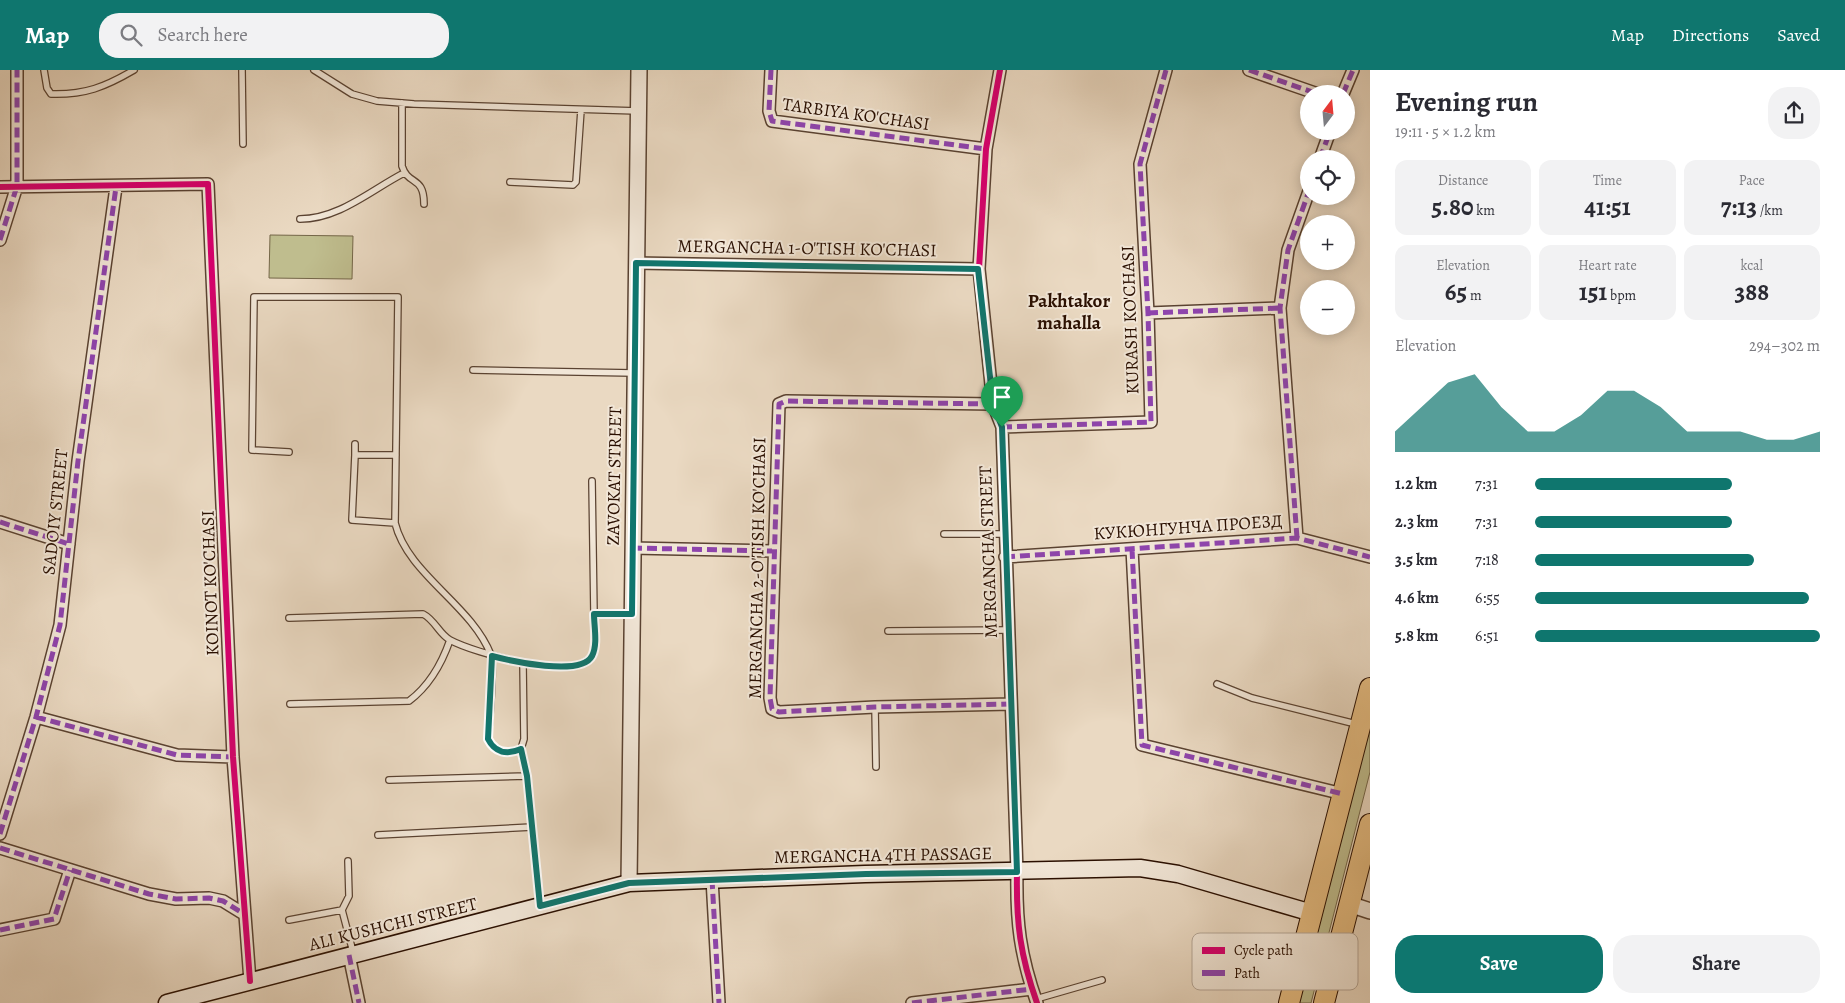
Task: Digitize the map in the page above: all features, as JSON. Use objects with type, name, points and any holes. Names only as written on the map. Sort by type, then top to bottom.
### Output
[{"type":"highway","points":[[1307,933],[1370,688]]},
{"type":"highway","points":[[1342,933],[1370,824]]},
{"type":"highway","points":[[1289,1003],[1292,990]]},
{"type":"highway","points":[[1324,1003],[1327,990]]},
{"type":"main road","name":"MERGANCHA 4TH PASSAGE","points":[[629,883],[712,879],[1140,868],[1178,874],[1312,913]]},
{"type":"main road","name":"ALI KUSHCHI STREET","points":[[167,1003],[629,883]]},
{"type":"street","points":[[0,240],[18,186],[17,70]]},
{"type":"street","name":"ZAVOKAT STREET","points":[[629,883],[639,70]]},
{"type":"street","name":"TARBIYA KO'CHASI","points":[[771,70],[769,111],[772,121],[986,149]]},
{"type":"street","name":"MERGANCHA STREET","points":[[1000,70],[986,149],[978,269],[993,404],[1002,427],[1004,534],[1017,872],[1016,918],[1023,955],[1035,997]]},
{"type":"street","name":"KURASH KO'CHASI","points":[[1002,427],[1151,422],[1148,313],[1140,164],[1166,70]]},
{"type":"street","points":[[1249,70],[1300,88]]},
{"type":"street","points":[[1346,85],[1352,70]]},
{"type":"street","name":"KOINOT KO'CHASI","points":[[116,187],[208,184],[233,757],[250,980]]},
{"type":"street","points":[[0,187],[116,187]]},
{"type":"street","name":"SADOIY STREET","points":[[0,834],[36,717],[60,625],[78,461],[116,187]]},
{"type":"street","points":[[1297,538],[1280,308],[1288,250],[1304,205]]},
{"type":"street","name":"MERGANCHA 1-O'TISH KO'CHASI","points":[[636,263],[978,269]]},
{"type":"street","points":[[1148,313],[1280,308]]},
{"type":"street","name":"MERGANCHA 2-O'TISH KO'CHASI","points":[[993,404],[786,401],[779,404],[772,551],[770,698],[772,709],[779,712],[875,707],[1011,704]]},
{"type":"street","points":[[0,522],[69,544]]},
{"type":"street","name":"КУКЮНГУНЧА ПРОЕЗД","points":[[1005,557],[1297,538],[1370,558]]},
{"type":"street","points":[[632,548],[772,551]]},
{"type":"street","points":[[1132,549],[1142,745],[1343,794]]},
{"type":"street","points":[[36,717],[177,755],[233,757]]},
{"type":"street","points":[[0,848],[158,896],[176,899],[209,898],[223,901],[244,914]]},
{"type":"street","points":[[0,930],[54,919],[70,870]]},
{"type":"street","points":[[712,879],[719,1003]]},
{"type":"street","points":[[1349,904],[1370,910]]},
{"type":"street","points":[[352,954],[359,1003]]},
{"type":"street","points":[[912,1003],[1035,997]]},
{"type":"lane","points":[[44,70],[47,88],[51,94],[73,95],[97,89],[134,70]]},
{"type":"lane","points":[[242,70],[243,144]]},
{"type":"lane","points":[[314,70],[352,94],[377,101],[638,111]]},
{"type":"lane","points":[[402,103],[402,166],[404,173],[421,186],[424,191],[424,204]]},
{"type":"lane","points":[[510,182],[573,185],[576,182],[581,110]]},
{"type":"lane","points":[[300,219],[316,219],[350,205],[377,187],[404,173]]},
{"type":"lane","points":[[289,452],[252,450],[254,297],[398,297],[395,523],[398,537],[409,554],[476,629],[492,656],[488,739],[493,748],[500,752],[512,753],[521,749]]},
{"type":"lane","points":[[473,370],[634,373]]},
{"type":"lane","points":[[355,444],[352,520],[395,523]]},
{"type":"lane","points":[[354,455],[396,455]]},
{"type":"lane","points":[[289,618],[415,612],[431,618],[450,640],[492,656],[523,664],[562,666],[584,663],[592,657],[594,648],[592,481]]},
{"type":"lane","points":[[944,534],[1004,534]]},
{"type":"lane","points":[[594,614],[632,614]]},
{"type":"lane","points":[[888,631],[1008,630]]},
{"type":"lane","points":[[290,704],[408,700],[428,682],[443,659],[450,640]]},
{"type":"lane","points":[[523,664],[524,739],[521,749],[527,776],[540,906]]},
{"type":"lane","points":[[1217,684],[1252,698],[1360,725]]},
{"type":"lane","points":[[875,707],[876,767]]},
{"type":"lane","points":[[389,780],[527,776]]},
{"type":"lane","points":[[378,835],[532,827]]},
{"type":"lane","points":[[348,861],[349,896],[342,910],[352,954]]},
{"type":"lane","points":[[289,920],[342,910]]},
{"type":"lane","points":[[1035,997],[1102,980]]},
{"type":"shaded area","points":[[270,235],[353,236],[352,279],[269,278]]},
{"type":"shaded area","points":[[1370,721],[1370,772],[1329,933],[1316,933]]},
{"type":"shaded area","points":[[1301,990],[1314,990],[1311,1003],[1298,1003]]},
{"type":"marked path","points":[[0,240],[17,186],[17,70]]},
{"type":"marked path","points":[[771,70],[769,111],[772,121],[986,149]]},
{"type":"marked path","points":[[1002,427],[1151,422],[1148,313],[1140,164],[1166,70]]},
{"type":"marked path","points":[[1249,70],[1300,88]]},
{"type":"marked path","points":[[1347,85],[1353,70]]},
{"type":"marked path","points":[[1323,150],[1327,140]]},
{"type":"marked path","points":[[0,834],[36,717],[60,625],[78,461],[116,187]]},
{"type":"marked path","points":[[1297,538],[1280,308],[1288,250],[1304,205]]},
{"type":"marked path","points":[[636,263],[979,269]]},
{"type":"marked path","points":[[1148,313],[1280,308]]},
{"type":"marked path","points":[[993,404],[786,401],[779,404],[770,698],[772,709],[779,712],[875,707],[1011,704]]},
{"type":"marked path","points":[[0,522],[69,544]]},
{"type":"marked path","points":[[1005,557],[1297,538],[1370,557]]},
{"type":"marked path","points":[[632,548],[772,551]]},
{"type":"marked path","points":[[1132,549],[1142,745],[1343,794]]},
{"type":"marked path","points":[[36,717],[177,755],[233,757]]},
{"type":"marked path","points":[[0,848],[149,894],[176,899],[209,898],[223,901],[244,914]]},
{"type":"marked path","points":[[0,930],[54,919],[70,870]]},
{"type":"marked path","points":[[712,879],[719,1003]]},
{"type":"marked path","points":[[349,955],[359,1003]]},
{"type":"marked path","points":[[912,1003],[1032,989]]},
{"type":"cycle path","points":[[1000,70],[986,149],[979,269],[993,404],[1002,427],[1018,923],[1023,954],[1037,1003]]},
{"type":"cycle path","points":[[0,187],[208,184],[233,757],[250,981]]},
{"type":"district","name":"Pakhtakor mahalla","points":[[1069,312]]},
{"type":"route","points":[[636,263],[978,269],[993,404],[1002,427],[1017,872],[866,874],[629,883],[540,906],[527,776],[521,749],[512,753],[500,752],[493,748],[488,739],[492,656],[523,664],[562,666],[584,663],[592,657],[594,648],[594,614],[632,614],[636,263]]}]
